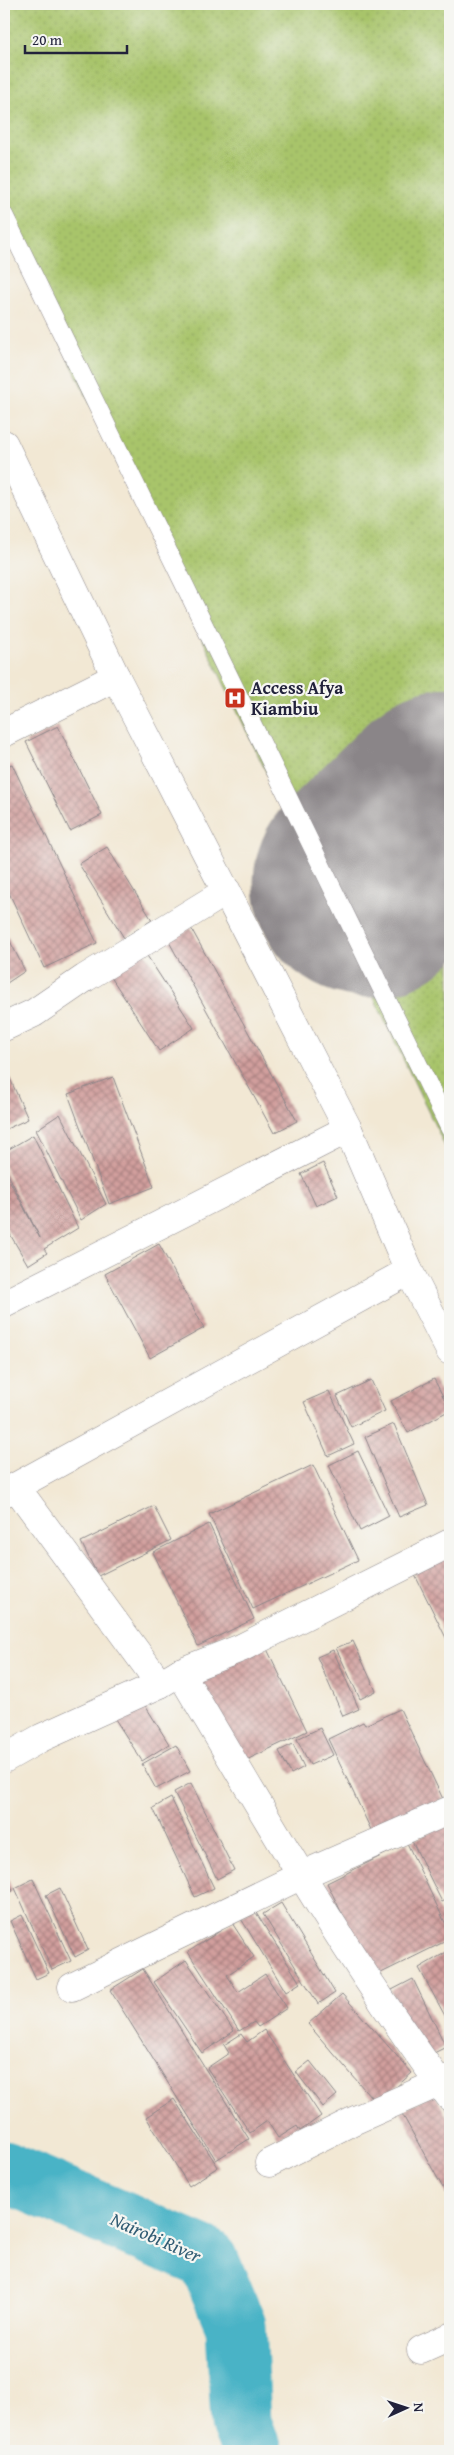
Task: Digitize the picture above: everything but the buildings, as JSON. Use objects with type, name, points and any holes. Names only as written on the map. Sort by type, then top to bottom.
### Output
[{"type":"street","points":[[4,444],[116,677],[348,1129],[409,1271],[450,1351]]},
{"type":"street","points":[[4,734],[116,677]]},
{"type":"street","points":[[4,1027],[34,1013],[85,978],[227,891]]},
{"type":"street","points":[[4,1304],[348,1129]]},
{"type":"street","points":[[269,2163],[354,2121],[447,2086],[372,1989],[170,1678],[10,1490],[409,1271]]},
{"type":"street","points":[[4,1759],[41,1738],[170,1678],[241,1648],[450,1543]]},
{"type":"street","points":[[72,1987],[300,1876],[450,1810]]},
{"type":"street","points":[[421,2350],[450,2336]]},
{"type":"lane","points":[[4,215],[450,1129]]},
{"type":"green space","points":[[4,4],[450,4],[450,1157],[4,223]]},
{"type":"waterway","name":"Nairobi River","points":[[4,2171],[208,2259],[236,2326],[241,2423],[252,2451]]},
{"type":"runway","points":[[368,883],[450,802]]},
{"type":"place","name":"Access Afya Kiambiu","points":[[235,698]]}]
